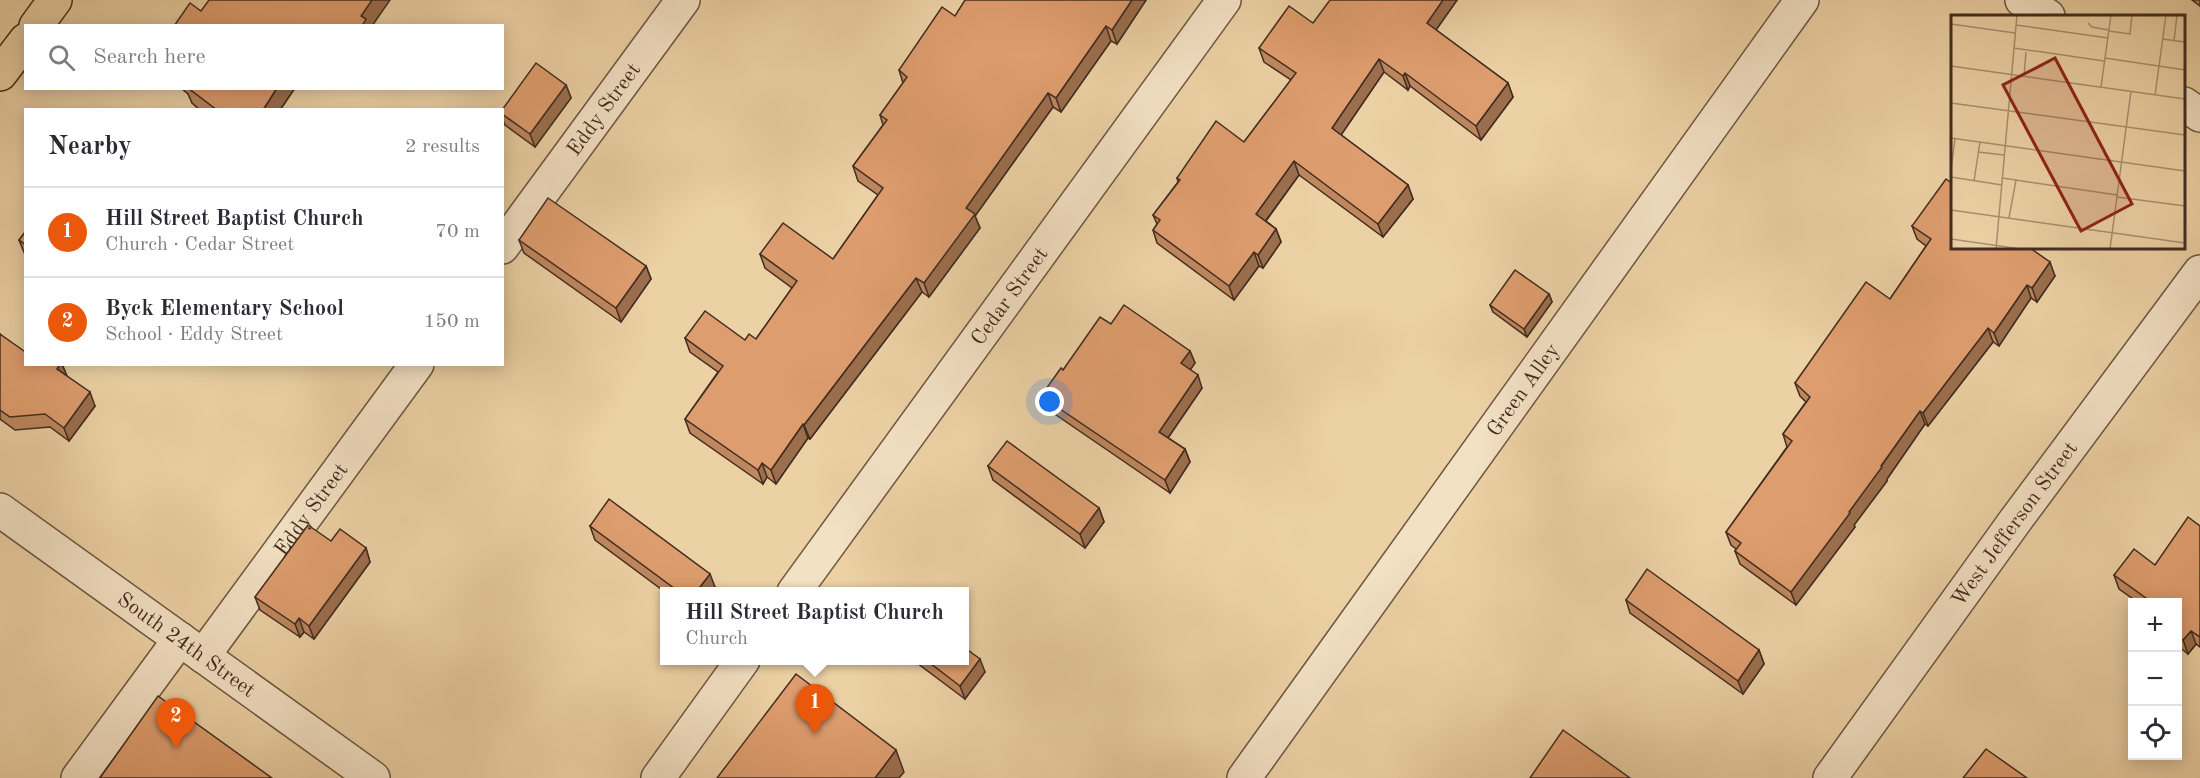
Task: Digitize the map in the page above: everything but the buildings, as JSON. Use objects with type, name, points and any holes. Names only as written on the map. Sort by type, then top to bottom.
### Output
[{"type":"main road","points":[[37,24],[55,0]]},
{"type":"main road","points":[[0,74],[24,43]]},
{"type":"street","name":"Eddy Street","points":[[504,244],[683,0]]},
{"type":"street","name":"Cedar Street","points":[[797,587],[1224,0]]},
{"type":"street","name":"Green Alley","points":[[1244,778],[1802,0]]},
{"type":"street","points":[[2022,0],[2046,15]]},
{"type":"street","points":[[2185,105],[2200,115]]},
{"type":"street","name":"West Jefferson Street","points":[[1830,778],[2015,521],[2194,293]]},
{"type":"street","name":"Eddy Street","points":[[78,778],[192,648],[415,366]]},
{"type":"street","name":"South 24th Street","points":[[0,510],[373,778]]},
{"type":"street","points":[[658,778],[739,665]]},
{"type":"place","name":"Hill Street Baptist Church","points":[[815,734]]},
{"type":"place","name":"Byck Elementary School","points":[[176,748]]}]
